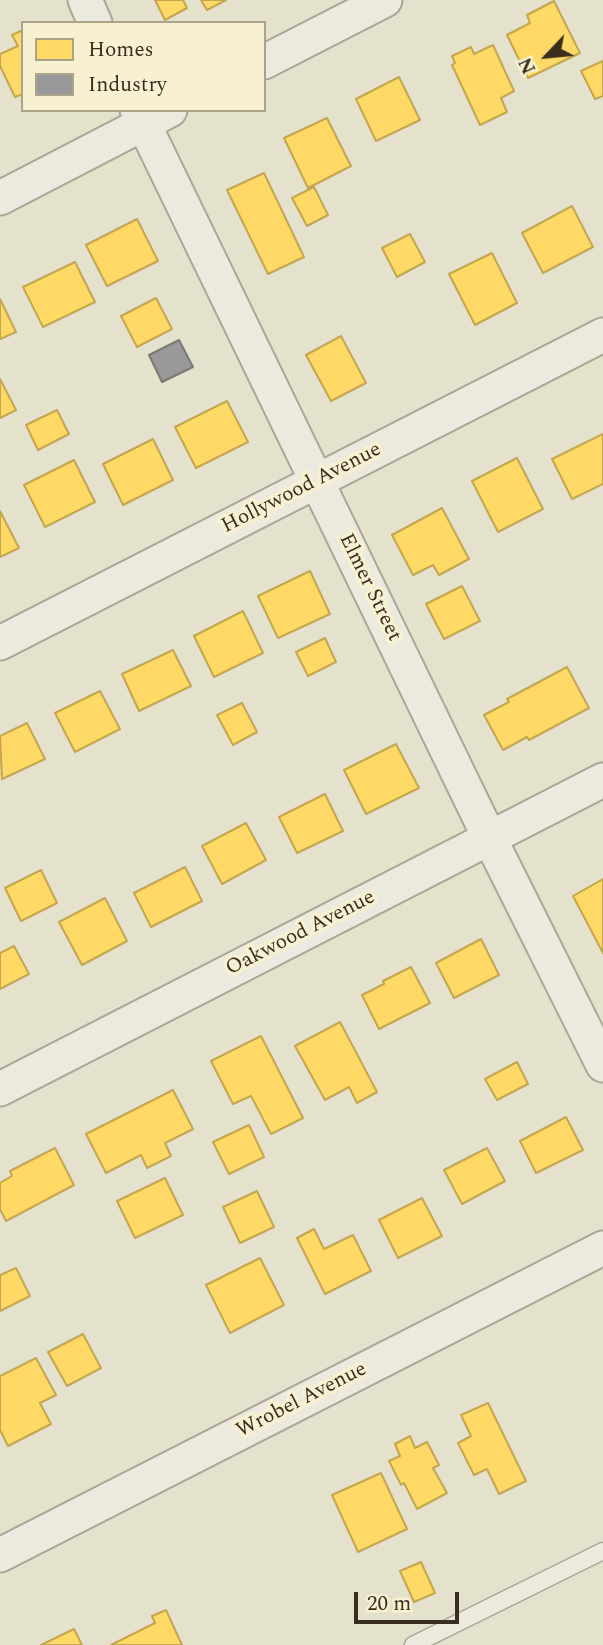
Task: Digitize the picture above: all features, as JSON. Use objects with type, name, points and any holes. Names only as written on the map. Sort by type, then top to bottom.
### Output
[{"type":"street","points":[[85,0],[94,21]]},
{"type":"street","points":[[266,61],[385,0]]},
{"type":"street","points":[[0,198],[150,115]]},
{"type":"street","name":"Elmer Street","points":[[150,115],[318,481],[489,837],[603,1065]]},
{"type":"street","name":"Hollywood Avenue","points":[[0,643],[603,335]]},
{"type":"street","name":"Oakwood Avenue","points":[[0,1089],[603,780]]},
{"type":"street","name":"Wrobel Avenue","points":[[0,1555],[603,1248]]},
{"type":"lane","points":[[413,1645],[603,1551]]},
{"type":"building: Homes","points":[[155,0],[183,0],[187,8],[165,20]]},
{"type":"building: Homes","points":[[201,0],[226,0],[207,10]]},
{"type":"building: Homes","points":[[554,1],[580,53],[528,78],[507,35],[530,23],[527,15]]},
{"type":"building: Homes","points":[[21,31],[21,95],[15,97],[0,66],[0,54],[18,46],[12,35]]},
{"type":"building: Homes","points":[[493,45],[514,91],[501,98],[507,112],[480,125],[452,65],[455,63],[452,56],[471,47],[474,54]]},
{"type":"building: Homes","points":[[603,61],[603,96],[595,99],[581,71]]},
{"type":"building: Homes","points":[[399,77],[420,120],[376,141],[356,99]]},
{"type":"building: Homes","points":[[327,118],[351,166],[308,188],[284,138]]},
{"type":"building: Homes","points":[[264,173],[304,257],[268,274],[227,190]]},
{"type":"building: Homes","points":[[314,187],[328,215],[307,226],[292,198]]},
{"type":"building: Homes","points":[[572,206],[593,247],[543,273],[522,233]]},
{"type":"building: Homes","points":[[137,219],[158,261],[107,286],[86,245]]},
{"type":"building: Homes","points":[[410,234],[425,262],[397,277],[382,248]]},
{"type":"building: Homes","points":[[492,253],[517,303],[475,325],[449,274]]},
{"type":"building: Homes","points":[[75,262],[95,302],[43,327],[23,287]]},
{"type":"building: Homes","points":[[156,298],[172,329],[137,347],[121,316]]},
{"type":"building: Homes","points":[[0,299],[16,332],[0,339]]},
{"type":"building: Homes","points":[[341,336],[366,383],[331,401],[306,355]]},
{"type":"building: Homes","points":[[0,379],[16,410],[0,418]]},
{"type":"building: Homes","points":[[227,401],[248,442],[196,468],[175,427]]},
{"type":"building: Homes","points":[[57,410],[69,434],[38,450],[26,425]]},
{"type":"building: Homes","points":[[603,434],[603,484],[572,499],[552,459]]},
{"type":"building: Homes","points":[[153,439],[173,480],[123,505],[103,464]]},
{"type":"building: Homes","points":[[517,458],[543,509],[498,532],[472,481]]},
{"type":"building: Homes","points":[[74,460],[95,502],[45,527],[24,485]]},
{"type":"building: Homes","points":[[442,508],[469,559],[439,575],[433,565],[413,575],[392,535]]},
{"type":"building: Homes","points":[[0,511],[19,548],[0,557]]},
{"type":"building: Homes","points":[[310,571],[330,614],[278,638],[258,596]]},
{"type":"building: Homes","points":[[462,586],[480,621],[444,639],[426,604]]},
{"type":"building: Homes","points":[[243,611],[263,653],[214,677],[194,636]]},
{"type":"building: Homes","points":[[325,638],[336,662],[308,676],[296,652]]},
{"type":"building: Homes","points":[[173,650],[191,686],[139,711],[122,674]]},
{"type":"building: Homes","points":[[567,667],[589,708],[529,740],[527,737],[503,750],[484,715],[509,702],[507,699]]},
{"type":"building: Homes","points":[[100,691],[120,729],[75,752],[55,713]]},
{"type":"building: Homes","points":[[242,703],[257,732],[233,745],[217,715]]},
{"type":"building: Homes","points":[[27,723],[45,759],[2,779],[0,736]]},
{"type":"building: Homes","points":[[396,744],[419,788],[366,814],[344,770]]},
{"type":"building: Homes","points":[[325,794],[343,831],[297,853],[279,817]]},
{"type":"building: Homes","points":[[246,823],[266,860],[222,884],[202,846]]},
{"type":"building: Homes","points":[[185,867],[202,901],[151,927],[134,893]]},
{"type":"building: Homes","points":[[41,870],[57,903],[21,921],[5,888]]},
{"type":"building: Homes","points":[[603,879],[603,953],[573,896]]},
{"type":"building: Homes","points":[[105,898],[127,941],[82,965],[59,922]]},
{"type":"building: Homes","points":[[481,939],[499,975],[454,998],[436,963]]},
{"type":"building: Homes","points":[[14,946],[29,974],[0,989],[0,953]]},
{"type":"building: Homes","points":[[411,967],[430,1003],[379,1029],[362,995]]},
{"type":"building: Homes","points":[[340,1022],[377,1092],[357,1103],[349,1087],[325,1100],[295,1046]]},
{"type":"building: Homes","points":[[261,1036],[303,1118],[271,1134],[251,1096],[233,1104],[211,1061]]},
{"type":"building: Homes","points":[[517,1062],[528,1084],[497,1100],[485,1079]]},
{"type":"building: Homes","points":[[173,1090],[193,1129],[165,1143],[171,1156],[147,1168],[141,1155],[106,1173],[86,1134]]},
{"type":"building: Homes","points":[[566,1117],[583,1150],[536,1173],[520,1141]]},
{"type":"building: Homes","points":[[249,1125],[264,1157],[229,1174],[213,1142]]},
{"type":"building: Homes","points":[[55,1148],[74,1185],[6,1221],[0,1209],[0,1183],[12,1176],[10,1171]]},
{"type":"building: Homes","points":[[487,1148],[505,1181],[462,1204],[444,1170]]},
{"type":"building: Homes","points":[[165,1178],[183,1215],[135,1238],[117,1201]]},
{"type":"building: Homes","points":[[257,1191],[274,1227],[240,1243],[223,1207]]},
{"type":"building: Homes","points":[[422,1198],[442,1236],[398,1258],[379,1220]]},
{"type":"building: Homes","points":[[314,1229],[324,1249],[353,1235],[371,1271],[325,1294],[297,1238]]},
{"type":"building: Homes","points":[[260,1258],[284,1305],[230,1333],[206,1285]]},
{"type":"building: Homes","points":[[16,1268],[30,1296],[0,1311],[0,1275]]},
{"type":"building: Homes","points":[[83,1334],[101,1368],[67,1386],[48,1352]]},
{"type":"building: Homes","points":[[36,1358],[56,1395],[40,1403],[51,1424],[8,1446],[0,1430],[0,1376]]},
{"type":"building: Homes","points":[[488,1403],[526,1481],[499,1494],[487,1469],[474,1475],[458,1443],[471,1436],[461,1415]]},
{"type":"building: Homes","points":[[410,1436],[415,1448],[427,1442],[439,1465],[433,1468],[447,1493],[417,1509],[389,1461],[400,1456],[395,1444]]},
{"type":"building: Homes","points":[[381,1473],[407,1529],[358,1552],[332,1495]]},
{"type":"building: Homes","points":[[421,1562],[435,1593],[414,1602],[400,1571]]},
{"type":"building: Homes","points":[[166,1610],[182,1645],[111,1645],[155,1623],[152,1616]]},
{"type":"building: Homes","points":[[74,1629],[82,1645],[41,1645]]},
{"type":"building: Industry","points":[[179,340],[193,367],[162,382],[149,355]]}]
